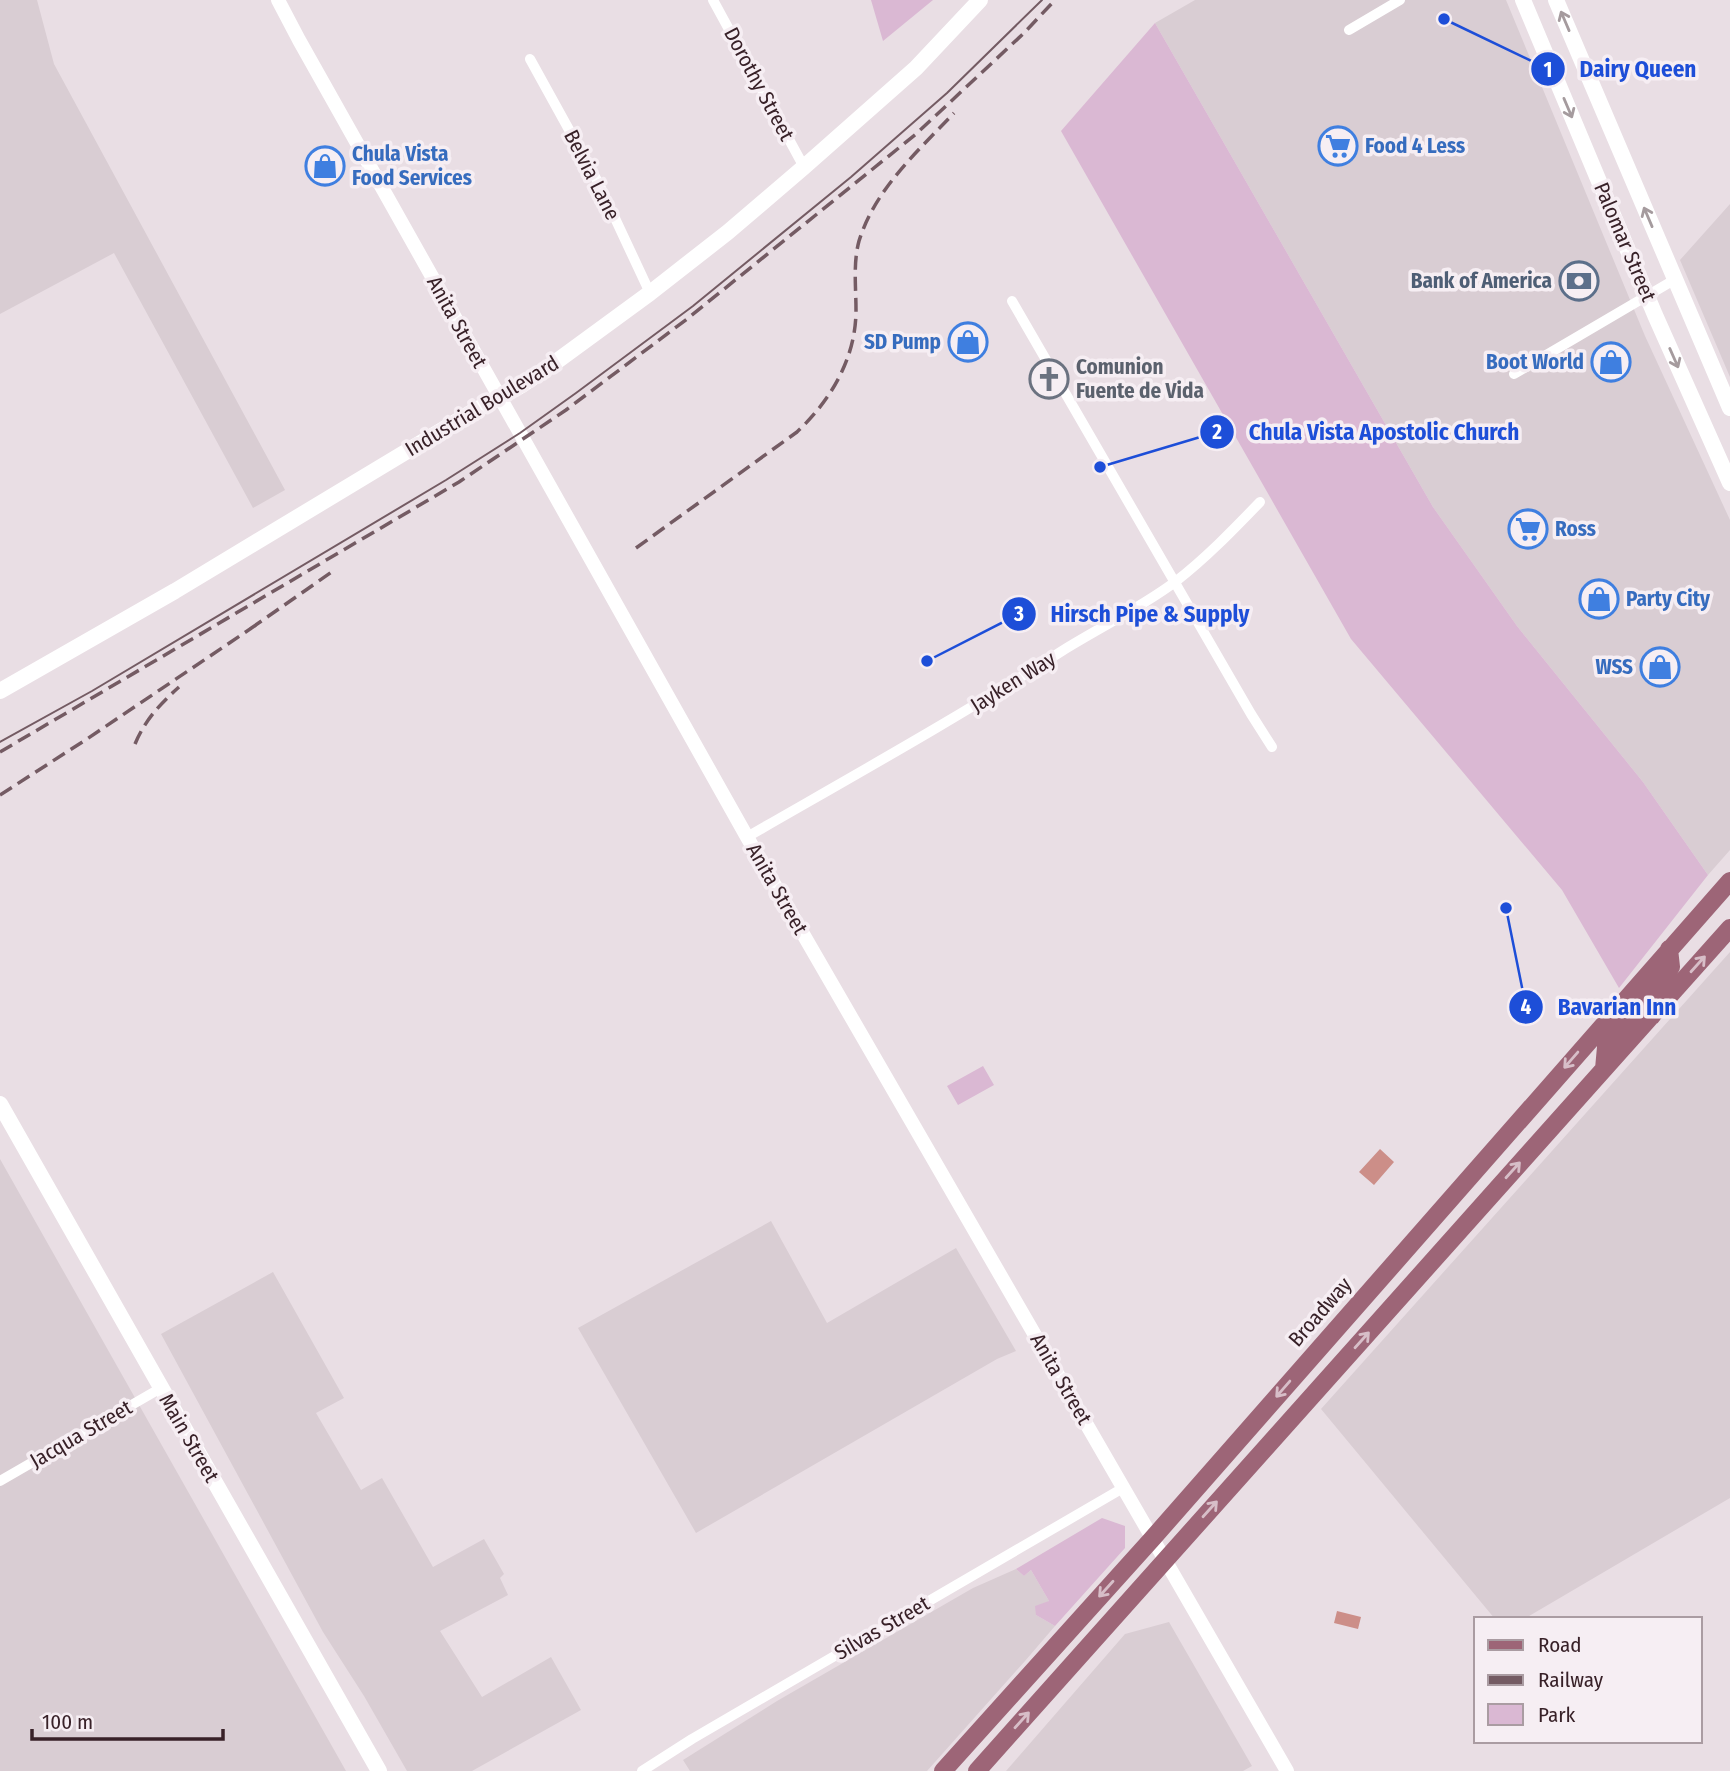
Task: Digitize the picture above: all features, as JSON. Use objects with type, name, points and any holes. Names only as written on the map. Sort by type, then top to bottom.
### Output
[{"type":"main road","name":"Industrial Boulevard","points":[[0,691],[175,591],[449,426],[522,386],[650,293],[728,232],[916,68],[980,0]]},
{"type":"main road","name":"Palomar Street","points":[[1523,0],[1661,328],[1730,483]]},
{"type":"main road","name":"Palomar Street","points":[[1556,0],[1730,408]]},
{"type":"main road","name":"Broadway","points":[[943,1771],[1152,1539],[1730,881]]},
{"type":"main road","points":[[977,1771],[1730,928]]},
{"type":"main road","points":[[1651,1016],[1644,1006],[1648,996],[1671,967],[1669,949]]},
{"type":"main road","points":[[1604,1069],[1606,1047],[1629,1019],[1628,1010],[1622,1003]]},
{"type":"main road","name":"Main Street","points":[[0,1104],[379,1771]]},
{"type":"main road","points":[[1424,1227],[1445,1246]]},
{"type":"street","name":"Anita Street","points":[[278,0],[747,837],[1287,1771]]},
{"type":"street","name":"Dorothy Street","points":[[713,0],[804,167]]},
{"type":"street","points":[[1349,30],[1400,0]]},
{"type":"street","name":"Belvia Lane","points":[[530,59],[599,184],[650,293]]},
{"type":"street","points":[[1514,374],[1674,280]]},
{"type":"street","points":[[1012,301],[1272,747]]},
{"type":"street","name":"Jayken Way","points":[[747,837],[1000,691],[1126,614],[1175,582],[1220,544],[1260,502]]},
{"type":"street","name":"Jacqua Street","points":[[0,1481],[161,1388]]},
{"type":"street","name":"Silvas Street","points":[[642,1771],[1123,1488]]},
{"type":"shaded area","points":[[0,0],[37,0],[54,64],[285,490],[253,508],[114,253],[0,314]]},
{"type":"shaded area","points":[[1195,0],[1506,0],[1645,336],[1730,520],[1730,850],[1708,875],[1643,782],[1517,626],[1433,507],[1155,23]]},
{"type":"shaded area","points":[[1730,204],[1730,377],[1680,260]]},
{"type":"shaded area","points":[[1730,952],[1730,1498],[1527,1617],[1493,1617],[1321,1409]]},
{"type":"shaded area","points":[[1380,1149],[1394,1162],[1374,1185],[1359,1172]]},
{"type":"shaded area","points":[[0,1159],[346,1771],[0,1771]]},
{"type":"shaded area","points":[[771,1221],[827,1323],[956,1248],[1016,1351],[997,1359],[696,1533],[578,1328]]},
{"type":"shaded area","points":[[273,1272],[344,1398],[316,1413],[361,1490],[382,1478],[433,1567],[484,1539],[504,1574],[500,1578],[508,1595],[440,1631],[482,1697],[551,1657],[581,1710],[472,1771],[407,1771],[323,1632],[161,1334]]},
{"type":"shaded area","points":[[1016,1569],[1024,1576],[1031,1570],[1049,1601],[1036,1615],[1055,1626],[927,1771],[690,1771],[683,1760],[777,1701],[973,1588]]},
{"type":"shaded area","points":[[1337,1611],[1361,1617],[1358,1629],[1334,1623]]},
{"type":"shaded area","points":[[1169,1622],[1252,1766],[1243,1771],[1006,1771],[1125,1634]]},
{"type":"green space","points":[[871,0],[933,0],[883,41]]},
{"type":"green space","points":[[1155,23],[1433,507],[1517,626],[1643,782],[1708,875],[1619,988],[1562,890],[1351,639],[1061,131]]},
{"type":"green space","points":[[983,1066],[994,1085],[958,1105],[947,1086]]},
{"type":"green space","points":[[1102,1518],[1125,1526],[1125,1548],[1055,1626],[1036,1615],[1035,1606],[1049,1601],[1031,1570],[1024,1576],[1016,1569]]},
{"type":"tram line","points":[[0,742],[92,691],[520,433],[693,306],[851,177],[947,93],[1042,0]]},
{"type":"railway","points":[[0,752],[459,482],[566,410],[687,319],[916,134],[1024,33],[1055,0]]},
{"type":"railway","points":[[636,548],[797,432],[821,406],[839,377],[852,345],[856,310],[856,258],[866,222],[899,172],[954,113]]},
{"type":"railway","points":[[250,629],[336,569]]},
{"type":"railway","points":[[0,795],[256,625]]},
{"type":"railway","points":[[135,744],[143,727],[179,687]]},
{"type":"place","name":"Dairy Queen","points":[[1444,19]]},
{"type":"place","name":"Food 4 Less","points":[[1338,146]]},
{"type":"place","name":"Chula Vista Food Services","points":[[325,166]]},
{"type":"place","name":"Bank of America","points":[[1579,281]]},
{"type":"place","name":"SD Pump","points":[[968,342]]},
{"type":"place","name":"Boot World","points":[[1611,362]]},
{"type":"place","name":"Comunion Fuente de Vida","points":[[1049,379]]},
{"type":"place","name":"Chula Vista Apostolic Church","points":[[1100,467]]},
{"type":"place","name":"Ross","points":[[1528,529]]},
{"type":"place","name":"Party City","points":[[1599,599]]},
{"type":"place","name":"Hirsch Pipe & Supply","points":[[927,661]]},
{"type":"place","name":"WSS","points":[[1660,667]]},
{"type":"place","name":"Bavarian Inn","points":[[1506,908]]}]
